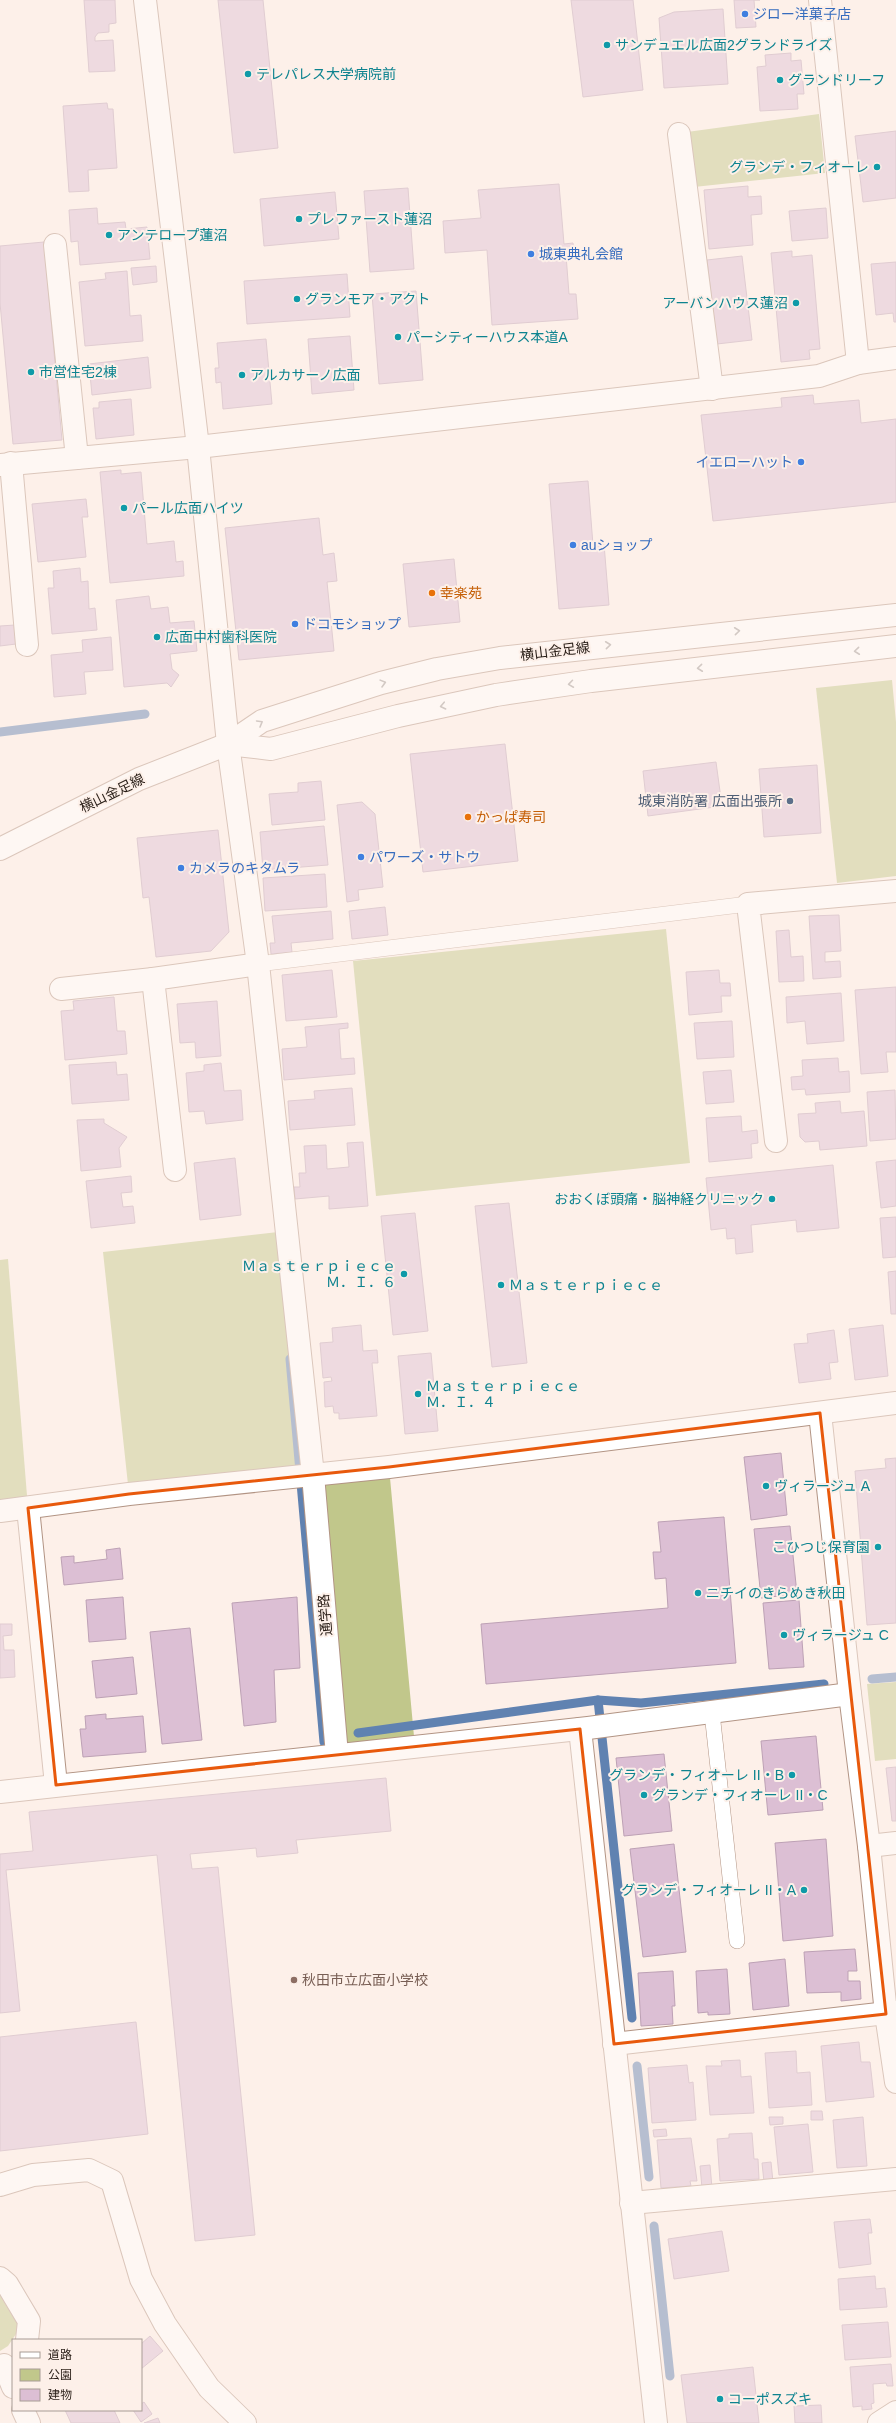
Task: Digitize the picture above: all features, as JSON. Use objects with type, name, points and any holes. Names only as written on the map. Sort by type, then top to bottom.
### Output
[{"type":"street","name":"通学路","points":[[145,0],[198,447],[251,965],[312,1475],[337,1755]]},
{"type":"street","points":[[820,0],[858,362]]},
{"type":"street","points":[[679,134],[712,389]]},
{"type":"street","points":[[55,245],[77,458]]},
{"type":"street","points":[[27,645],[6,464],[198,447],[712,389],[819,376],[858,362],[896,358]]},
{"type":"street","name":"横山金足線","points":[[0,849],[139,779],[228,744],[262,721],[381,683],[437,669],[500,658],[896,614]]},
{"type":"street","name":"横山金足線","points":[[228,744],[271,749],[398,716],[496,695],[591,681],[896,646]]},
{"type":"street","points":[[776,1141],[748,904],[896,891]]},
{"type":"street","points":[[61,989],[153,979],[251,965]]},
{"type":"street","points":[[153,979],[175,1170]]},
{"type":"street","points":[[0,1511],[130,1494],[288,1478],[896,1403]]},
{"type":"street","points":[[820,1413],[850,1694],[891,2013],[896,2082]]},
{"type":"street","points":[[28,1508],[56,1785]]},
{"type":"street","points":[[0,1792],[584,1729],[850,1694]]},
{"type":"street","points":[[584,1729],[614,2044],[656,2423]]},
{"type":"street","points":[[869,1846],[896,1843]]},
{"type":"street","points":[[614,2044],[891,2013]]},
{"type":"street","points":[[0,2184],[33,2176],[89,2170],[112,2181],[140,2279],[165,2324],[209,2388],[245,2423]]},
{"type":"street","points":[[631,2204],[896,2179]]},
{"type":"street","points":[[0,2278],[7,2284],[29,2321],[27,2339]]},
{"type":"street","points":[[6,2363],[12,2384]]},
{"type":"street","points":[[23,2411],[29,2423]]},
{"type":"street","points":[[879,2423],[896,2412]]},
{"type":"lane","points":[[251,965],[748,904]]},
{"type":"lane","points":[[712,1713],[737,1941]]},
{"type":"highlighted area","points":[[820,1413],[886,2014],[614,2044],[580,1729],[56,1785],[28,1508],[129,1494],[389,1467]]},
{"type":"green space","points":[[819,114],[825,173],[694,187],[687,132]]},
{"type":"green space","points":[[892,680],[896,722],[896,876],[837,883],[816,688]]},
{"type":"green space","points":[[666,929],[690,1163],[376,1196],[353,961]]},
{"type":"green space","points":[[278,1232],[313,1475],[129,1494],[103,1252]]},
{"type":"green space","points":[[8,1259],[28,1508],[0,1511],[0,1260]]},
{"type":"green space","points":[[389,1467],[415,1747],[330,1756],[313,1475]]},
{"type":"green space","points":[[896,1682],[896,1759],[875,1761],[867,1684]]},
{"type":"green space","points":[[0,2295],[20,2328],[8,2346],[0,2351]]},
{"type":"building","points":[[84,0],[115,0],[116,23],[109,24],[109,32],[98,33],[95,37],[95,41],[113,40],[115,71],[89,72]]},
{"type":"building","name":"テレパレス大学病院前","points":[[218,0],[263,0],[278,148],[234,153]]},
{"type":"building","name":"サンデュエル広面2グランドライズ","points":[[571,0],[633,0],[643,90],[583,97]]},
{"type":"building","name":"ジロー洋菓子店","points":[[734,0],[754,0],[756,27],[736,28]]},
{"type":"building","points":[[723,9],[728,84],[664,88],[659,18],[674,12]]},
{"type":"building","name":"グランドリーフ","points":[[791,53],[791,61],[801,60],[804,94],[797,94],[798,109],[760,111],[757,67],[766,66],[765,55]]},
{"type":"building","points":[[107,103],[108,109],[113,109],[117,168],[88,170],[89,191],[69,192],[63,106]]},
{"type":"building","name":"グランデ・フィオーレ","points":[[896,131],[896,198],[863,202],[855,136]]},
{"type":"building","name":"城東典礼会館","points":[[559,184],[564,244],[573,243],[574,255],[566,255],[569,294],[576,294],[578,319],[492,325],[487,250],[445,253],[443,221],[481,218],[478,190]]},
{"type":"building","points":[[748,186],[748,197],[761,196],[762,214],[751,215],[753,245],[709,249],[704,190]]},
{"type":"building","points":[[408,188],[414,269],[370,272],[364,191]]},
{"type":"building","name":"プレファースト蓮沼","points":[[335,192],[339,239],[264,246],[260,199]]},
{"type":"building","name":"アンテロープ蓮沼","points":[[97,208],[98,224],[125,222],[126,229],[147,227],[150,259],[80,265],[78,241],[71,242],[69,210]]},
{"type":"building","points":[[826,208],[828,238],[792,241],[789,211]]},
{"type":"building","name":"市営住宅2棟","points":[[44,242],[62,440],[13,444],[0,303],[0,246]]},
{"type":"building","name":"アーバンハウス蓮沼","points":[[792,251],[792,257],[812,255],[820,349],[809,350],[810,359],[781,362],[771,253]]},
{"type":"building","points":[[742,256],[752,340],[717,344],[707,260]]},
{"type":"building","points":[[896,262],[896,322],[894,322],[893,313],[876,315],[871,264]]},
{"type":"building","points":[[156,266],[157,282],[133,285],[131,268]]},
{"type":"building","points":[[127,271],[130,316],[141,315],[143,341],[85,346],[79,282],[106,279],[105,273]]},
{"type":"building","name":"グランモア・アクト","points":[[347,274],[350,317],[247,324],[244,281]]},
{"type":"building","name":"パーシティーハウス本道A","points":[[416,291],[423,380],[379,384],[372,294]]},
{"type":"building","points":[[350,336],[354,390],[312,394],[308,339]]},
{"type":"building","name":"アルカサーノ広面","points":[[266,339],[272,404],[223,409],[221,382],[216,383],[215,368],[219,368],[217,343]]},
{"type":"building","points":[[148,357],[151,388],[92,395],[89,364]]},
{"type":"building","name":"イエローハット","points":[[813,395],[814,404],[859,400],[861,423],[896,419],[896,502],[713,521],[701,415],[782,407],[781,398]]},
{"type":"building","points":[[131,399],[134,435],[96,439],[93,408],[99,408],[99,402]]},
{"type":"building","name":"パール広面ハイツ","points":[[121,470],[121,474],[141,472],[147,544],[174,541],[176,562],[183,561],[184,576],[110,583],[100,472]]},
{"type":"building","name":"auショップ","points":[[588,481],[593,545],[604,544],[609,605],[559,609],[549,484]]},
{"type":"building","points":[[86,499],[88,517],[82,517],[86,557],[38,562],[32,504]]},
{"type":"building","points":[[319,518],[323,555],[334,553],[337,581],[327,582],[334,651],[239,660],[225,528]]},
{"type":"building","name":"幸楽苑","points":[[454,559],[460,622],[409,627],[403,564]]},
{"type":"building","points":[[80,568],[81,582],[88,581],[89,609],[95,608],[97,630],[52,634],[48,588],[54,588],[53,571]]},
{"type":"building","name":"広面中村歯科医院","points":[[149,596],[151,609],[168,607],[170,623],[194,621],[197,651],[170,654],[172,669],[179,675],[171,687],[167,683],[124,687],[116,600]]},
{"type":"building","points":[[15,625],[16,644],[0,646],[0,626]]},
{"type":"building","points":[[111,637],[113,670],[84,672],[86,694],[54,697],[51,655],[83,652],[82,640]]},
{"type":"building","points":[[505,744],[518,861],[423,872],[410,754]]},
{"type":"building","points":[[716,762],[722,806],[648,816],[643,771]]},
{"type":"building","name":"城東消防署 広面出張所","points":[[817,765],[821,833],[764,837],[759,769]]},
{"type":"building","points":[[321,781],[325,820],[272,825],[269,794],[298,792],[298,783]]},
{"type":"building","name":"パワーズ・サトウ","points":[[362,802],[375,814],[383,887],[358,890],[359,900],[347,902],[337,805]]},
{"type":"building","points":[[324,826],[328,865],[263,870],[260,832]]},
{"type":"building","name":"カメラのキタムラ","points":[[218,830],[229,932],[211,951],[156,957],[149,897],[143,898],[137,838]]},
{"type":"building","points":[[325,874],[327,907],[265,911],[263,878]]},
{"type":"building","points":[[385,907],[388,935],[352,939],[349,911]]},
{"type":"building","points":[[331,911],[333,939],[291,943],[292,952],[271,954],[270,943],[275,943],[272,916]]},
{"type":"building","points":[[839,915],[841,951],[825,952],[825,962],[840,961],[841,977],[813,979],[809,916]]},
{"type":"building","points":[[789,930],[791,957],[803,956],[804,981],[779,982],[776,931]]},
{"type":"building","points":[[332,970],[337,1017],[286,1021],[282,975]]},
{"type":"building","points":[[719,970],[720,983],[730,983],[731,996],[721,996],[722,1012],[689,1015],[686,972]]},
{"type":"building","points":[[896,987],[896,1052],[886,1052],[888,1072],[861,1074],[855,990]]},
{"type":"building","points":[[841,993],[844,1041],[807,1044],[805,1021],[787,1023],[786,997]]},
{"type":"building","points":[[114,997],[117,1031],[125,1031],[127,1054],[65,1060],[61,1011],[74,1010],[73,1001]]},
{"type":"building","points":[[217,1001],[221,1056],[196,1058],[195,1042],[180,1043],[177,1004]]},
{"type":"building","points":[[732,1021],[734,1057],[697,1059],[694,1023]]},
{"type":"building","points":[[348,1023],[348,1028],[339,1029],[341,1059],[354,1058],[355,1074],[284,1080],[282,1049],[307,1047],[305,1027]]},
{"type":"building","points":[[838,1058],[839,1072],[849,1071],[850,1092],[806,1095],[805,1089],[792,1090],[791,1077],[803,1076],[802,1060]]},
{"type":"building","points":[[116,1062],[117,1075],[127,1074],[129,1100],[72,1104],[69,1065]]},
{"type":"building","points":[[221,1063],[224,1091],[241,1090],[243,1120],[206,1124],[204,1111],[189,1112],[186,1073],[204,1071],[204,1065]]},
{"type":"building","points":[[731,1070],[734,1102],[706,1104],[703,1072]]},
{"type":"building","points":[[352,1088],[355,1125],[290,1130],[288,1101],[315,1099],[314,1091]]},
{"type":"building","points":[[895,1090],[896,1139],[870,1141],[867,1092]]},
{"type":"building","points":[[840,1101],[841,1113],[864,1111],[867,1146],[820,1150],[819,1141],[805,1142],[800,1137],[798,1114],[816,1113],[815,1103]]},
{"type":"building","points":[[741,1116],[742,1132],[757,1130],[758,1143],[751,1144],[752,1158],[709,1162],[706,1118]]},
{"type":"building","points":[[104,1119],[104,1123],[127,1137],[119,1148],[121,1167],[81,1171],[77,1120]]},
{"type":"building","points":[[363,1142],[368,1206],[329,1209],[329,1196],[295,1199],[294,1187],[300,1187],[299,1173],[306,1173],[304,1146],[326,1145],[327,1169],[349,1167],[347,1143]]},
{"type":"building","points":[[235,1158],[241,1215],[200,1220],[194,1163]]},
{"type":"building","points":[[896,1160],[896,1206],[881,1208],[876,1162]]},
{"type":"building","name":"おおくぼ頭痛・脳神経クリニック","points":[[833,1165],[839,1228],[797,1232],[796,1220],[751,1225],[753,1252],[736,1254],[735,1238],[727,1239],[726,1228],[711,1230],[706,1178]]},
{"type":"building","points":[[131,1176],[132,1192],[121,1193],[123,1207],[133,1206],[135,1223],[91,1228],[86,1181]]},
{"type":"building","name":"Ｍａｓｔｅｒｐｉｅｃｅ","points":[[509,1203],[527,1363],[492,1367],[475,1206]]},
{"type":"building","name":"Ｍａｓｔｅｒｐｉｅｃｅ Ｍ．Ｉ．６","points":[[415,1213],[428,1331],[393,1335],[381,1216]]},
{"type":"building","points":[[896,1217],[896,1257],[883,1258],[880,1218]]},
{"type":"building","points":[[896,1271],[896,1314],[891,1314],[888,1272]]},
{"type":"building","points":[[361,1325],[363,1351],[377,1350],[378,1363],[372,1363],[377,1416],[339,1419],[339,1413],[334,1413],[333,1406],[325,1407],[324,1382],[332,1381],[331,1377],[323,1378],[320,1343],[333,1342],[332,1328]]},
{"type":"building","points":[[883,1325],[888,1376],[855,1380],[849,1329]]},
{"type":"building","points":[[834,1330],[838,1362],[829,1363],[831,1379],[799,1383],[794,1344],[808,1343],[807,1334]]},
{"type":"building","name":"Ｍａｓｔｅｒｐｉｅｃｅ Ｍ．Ｉ．４","points":[[431,1353],[438,1431],[405,1434],[398,1356]]},
{"type":"building","name":"ヴィラージュ A","points":[[781,1453],[787,1515],[751,1520],[744,1457]]},
{"type":"building","name":"こひつじ保育園","points":[[896,1458],[896,1623],[867,1625],[855,1471],[886,1468],[885,1459]]},
{"type":"building","name":"ニチイのきらめき秋田","points":[[724,1517],[736,1663],[486,1684],[481,1624],[668,1608],[666,1578],[655,1579],[653,1552],[661,1552],[658,1522]]},
{"type":"building","points":[[790,1526],[797,1594],[761,1598],[754,1529]]},
{"type":"building","points":[[120,1548],[123,1579],[64,1585],[61,1557],[74,1556],[74,1563],[107,1559],[106,1550]]},
{"type":"building","points":[[123,1597],[126,1639],[89,1642],[86,1600]]},
{"type":"building","points":[[297,1597],[300,1668],[274,1670],[276,1722],[244,1726],[232,1603]]},
{"type":"building","name":"ヴィラージュ C","points":[[799,1600],[804,1667],[769,1669],[763,1603]]},
{"type":"building","points":[[0,1624],[12,1624],[12,1635],[3,1636],[4,1650],[14,1650],[15,1677],[0,1678]]},
{"type":"building","points":[[190,1628],[202,1740],[162,1744],[150,1632]]},
{"type":"building","points":[[133,1657],[137,1694],[96,1698],[92,1661]]},
{"type":"building","points":[[106,1714],[106,1719],[143,1716],[146,1752],[83,1757],[80,1729],[86,1729],[85,1716]]},
{"type":"building","name":"グランデ・フィオーレ II・B","points":[[816,1736],[823,1810],[768,1815],[761,1741]]},
{"type":"building","name":"グランデ・フィオーレ II・C","points":[[664,1754],[672,1831],[624,1836],[616,1758]]},
{"type":"building","points":[[896,1767],[896,1821],[892,1821],[886,1768]]},
{"type":"building","points":[[386,1778],[391,1831],[296,1840],[298,1853],[257,1857],[256,1848],[190,1854],[192,1869],[218,1867],[255,2235],[195,2241],[157,1855],[6,1870],[20,2011],[0,2013],[0,1854],[33,1851],[29,1812]]},
{"type":"building","name":"グランデ・フィオーレ II・A","points":[[826,1839],[833,1936],[783,1941],[775,1843]]},
{"type":"building","points":[[674,1844],[686,1952],[643,1957],[630,1849]]},
{"type":"building","points":[[855,1949],[857,1971],[848,1971],[848,1981],[860,1981],[861,1999],[841,2001],[841,1992],[807,1993],[804,1952]]},
{"type":"building","points":[[785,1959],[789,2006],[753,2010],[749,1963]]},
{"type":"building","points":[[727,1969],[730,2014],[708,2015],[708,2012],[698,2013],[696,1971]]},
{"type":"building","points":[[673,1971],[675,2006],[672,2006],[673,2024],[641,2026],[638,1973]]},
{"type":"building","points":[[136,2022],[148,2134],[0,2151],[0,2037]]},
{"type":"building","points":[[859,2042],[861,2062],[870,2062],[874,2097],[826,2102],[821,2046]]},
{"type":"building","points":[[796,2051],[797,2073],[810,2072],[812,2105],[769,2108],[765,2053]]},
{"type":"building","points":[[740,2060],[741,2077],[751,2076],[754,2113],[710,2115],[706,2066],[722,2066],[721,2061]]},
{"type":"building","points":[[687,2065],[689,2083],[693,2082],[696,2120],[652,2123],[648,2068]]},
{"type":"building","points":[[811,2111],[822,2111],[823,2120],[811,2120]]},
{"type":"building","points":[[769,2117],[783,2117],[783,2124],[770,2125]]},
{"type":"building","points":[[863,2117],[867,2166],[837,2168],[833,2120]]},
{"type":"building","points":[[808,2124],[813,2172],[779,2175],[774,2127]]},
{"type":"building","points":[[666,2129],[667,2136],[654,2137],[653,2130]]},
{"type":"building","points":[[752,2133],[754,2159],[758,2159],[759,2179],[720,2181],[717,2139],[729,2138],[729,2134]]},
{"type":"building","points":[[691,2138],[697,2181],[690,2181],[691,2186],[661,2188],[657,2140]]},
{"type":"building","points":[[771,2162],[773,2182],[764,2182],[762,2163]]},
{"type":"building","points":[[710,2165],[712,2188],[702,2188],[700,2166]]},
{"type":"building","points":[[870,2219],[872,2233],[868,2233],[871,2264],[839,2268],[834,2222]]},
{"type":"building","points":[[722,2231],[729,2271],[674,2279],[668,2239]]},
{"type":"building","points":[[875,2276],[876,2289],[885,2288],[887,2307],[840,2310],[838,2279]]},
{"type":"building","points":[[888,2322],[891,2357],[845,2360],[842,2325]]},
{"type":"building","points":[[150,2336],[163,2351],[142,2368],[142,2343]]},
{"type":"building","points":[[891,2364],[893,2386],[887,2386],[886,2383],[873,2384],[874,2403],[871,2404],[872,2409],[862,2410],[862,2406],[853,2407],[850,2367]]},
{"type":"building","name":"コーポスズキ","points":[[753,2367],[759,2423],[687,2423],[681,2375]]},
{"type":"building","points":[[144,2402],[152,2414],[141,2422],[134,2411],[142,2411],[142,2403]]},
{"type":"building","points":[[821,2405],[822,2423],[795,2423],[794,2406]]},
{"type":"building","points":[[65,2411],[114,2411],[120,2423],[71,2423]]},
{"type":"building","points":[[158,2418],[160,2423],[144,2423]]},
{"type":"waterway","points":[[0,732],[145,714]]},
{"type":"waterway","points":[[290,1359],[324,1742]]},
{"type":"waterway","points":[[872,1679],[896,1677]]},
{"type":"waterway","points":[[358,1733],[598,1700],[641,1703],[824,1684]]},
{"type":"waterway","points":[[598,1700],[632,2018]]},
{"type":"waterway","points":[[637,2066],[649,2177]]},
{"type":"waterway","points":[[654,2226],[670,2376]]},
{"type":"place","name":"ジロー洋菓子店","points":[[745,14]]},
{"type":"place","name":"サンデュエル広面2グランドライズ","points":[[607,45]]},
{"type":"place","name":"テレパレス大学病院前","points":[[248,74]]},
{"type":"place","name":"グランドリーフ","points":[[780,80]]},
{"type":"place","name":"グランデ・フィオーレ","points":[[877,167]]},
{"type":"place","name":"プレファースト蓮沼","points":[[299,219]]},
{"type":"place","name":"アンテロープ蓮沼","points":[[109,235]]},
{"type":"place","name":"城東典礼会館","points":[[531,254]]},
{"type":"place","name":"グランモア・アクト","points":[[297,299]]},
{"type":"place","name":"アーバンハウス蓮沼","points":[[796,303]]},
{"type":"place","name":"パーシティーハウス本道A","points":[[398,337]]},
{"type":"place","name":"市営住宅2棟","points":[[31,372]]},
{"type":"place","name":"アルカサーノ広面","points":[[242,375]]},
{"type":"place","name":"イエローハット","points":[[801,462]]},
{"type":"place","name":"パール広面ハイツ","points":[[124,508]]},
{"type":"place","name":"auショップ","points":[[573,545]]},
{"type":"place","name":"幸楽苑","points":[[432,593]]},
{"type":"place","name":"ドコモショップ","points":[[295,624]]},
{"type":"place","name":"広面中村歯科医院","points":[[157,637]]},
{"type":"place","name":"城東消防署 広面出張所","points":[[790,801]]},
{"type":"place","name":"かっぱ寿司","points":[[468,817]]},
{"type":"place","name":"パワーズ・サトウ","points":[[361,857]]},
{"type":"place","name":"カメラのキタムラ","points":[[181,868]]},
{"type":"place","name":"おおくぼ頭痛・脳神経クリニック","points":[[772,1199]]},
{"type":"place","name":"Ｍａｓｔｅｒｐｉｅｃｅ Ｍ．Ｉ．６","points":[[404,1274]]},
{"type":"place","name":"Ｍａｓｔｅｒｐｉｅｃｅ","points":[[501,1285]]},
{"type":"place","name":"Ｍａｓｔｅｒｐｉｅｃｅ Ｍ．Ｉ．４","points":[[418,1394]]},
{"type":"place","name":"ヴィラージュ A","points":[[766,1486]]},
{"type":"place","name":"こひつじ保育園","points":[[878,1547]]},
{"type":"place","name":"ニチイのきらめき秋田","points":[[698,1593]]},
{"type":"place","name":"ヴィラージュ C","points":[[784,1635]]},
{"type":"place","name":"グランデ・フィオーレ II・B","points":[[792,1775]]},
{"type":"place","name":"グランデ・フィオーレ II・C","points":[[644,1795]]},
{"type":"place","name":"グランデ・フィオーレ II・A","points":[[804,1890]]},
{"type":"place","name":"秋田市立広面小学校","points":[[294,1980]]},
{"type":"place","name":"コーポスズキ","points":[[720,2399]]}]
